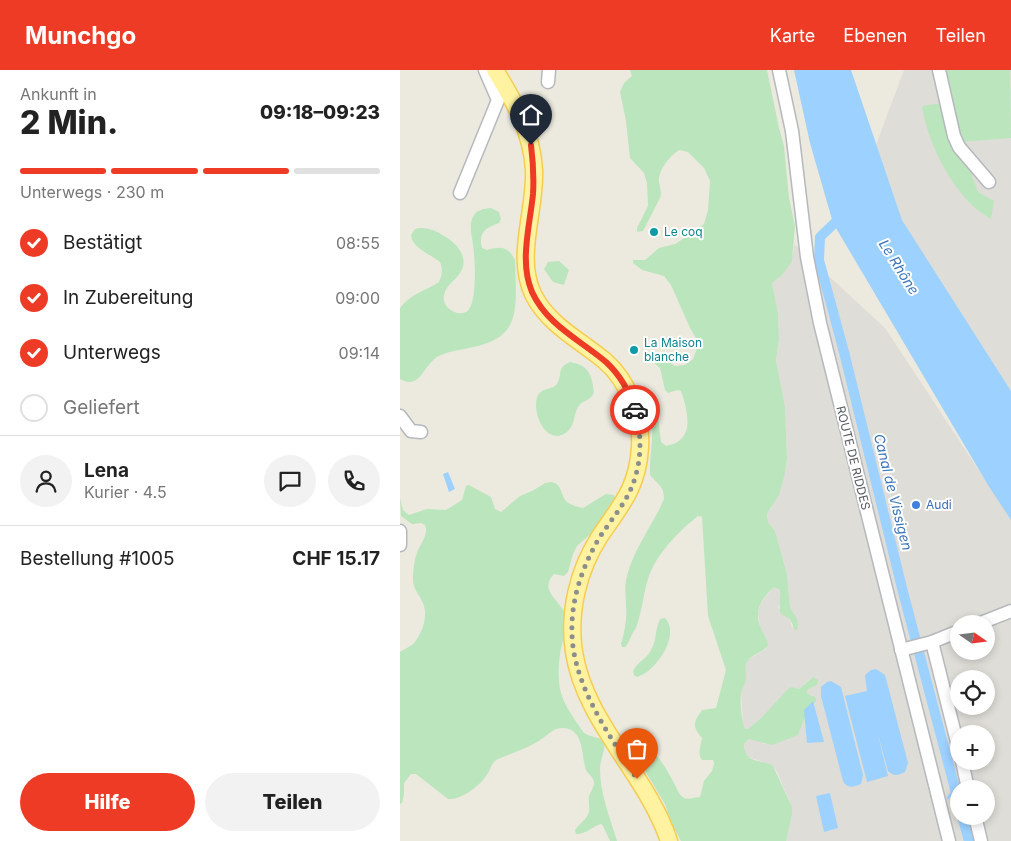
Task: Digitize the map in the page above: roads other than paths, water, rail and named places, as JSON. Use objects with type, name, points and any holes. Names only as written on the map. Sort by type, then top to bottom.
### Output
[{"type":"main road","points":[[495,70],[520,112],[531,145],[534,184],[526,255],[527,272],[532,292],[546,314],[556,324],[611,368],[627,390],[637,418],[641,446],[635,479],[625,502],[599,538],[585,564],[576,593],[573,635],[578,670],[589,698],[660,818],[669,841]]},
{"type":"street","points":[[460,194],[498,100],[498,96],[485,70]]},
{"type":"street","name":"ROUTE DE RIDDES","points":[[779,70],[792,131],[807,257],[833,382],[949,841]]},
{"type":"street","points":[[939,70],[954,136],[959,147],[989,182]]},
{"type":"street","points":[[400,416],[412,431],[421,432]]},
{"type":"street","points":[[400,531],[400,545]]},
{"type":"street","points":[[995,618],[1011,612]]},
{"type":"street","points":[[901,650],[932,642],[950,635]]},
{"type":"street","points":[[932,642],[953,725]]},
{"type":"street","points":[[977,825],[981,841]]},
{"type":"water","name":"Le Rhône","points":[[794,70],[851,70],[902,220],[1011,391],[1011,520],[988,485],[833,223],[810,143]]},
{"type":"water","points":[[448,472],[455,489],[449,492],[443,474]]},
{"type":"water","points":[[876,669],[885,675],[908,763],[905,772],[901,774],[894,775],[888,771],[877,731],[888,776],[867,782],[845,696],[867,691],[865,675],[871,670]]},
{"type":"water","points":[[831,681],[841,687],[863,775],[861,784],[856,786],[851,787],[843,781],[821,696],[821,687]]},
{"type":"water","points":[[813,701],[824,742],[807,743],[804,710]]},
{"type":"water","points":[[830,793],[838,828],[824,832],[816,796]]},
{"type":"waterway","name":"Canal de Vissigen","points":[[843,215],[820,237],[819,260],[953,780]]},
{"type":"waterway","name":"Canal de Vissigen","points":[[965,825],[969,841]]},
{"type":"place","name":"Le coq","points":[[654,232]]},
{"type":"place","name":"La Maison blanche","points":[[634,350]]},
{"type":"place","name":"Audi","points":[[916,505]]}]
